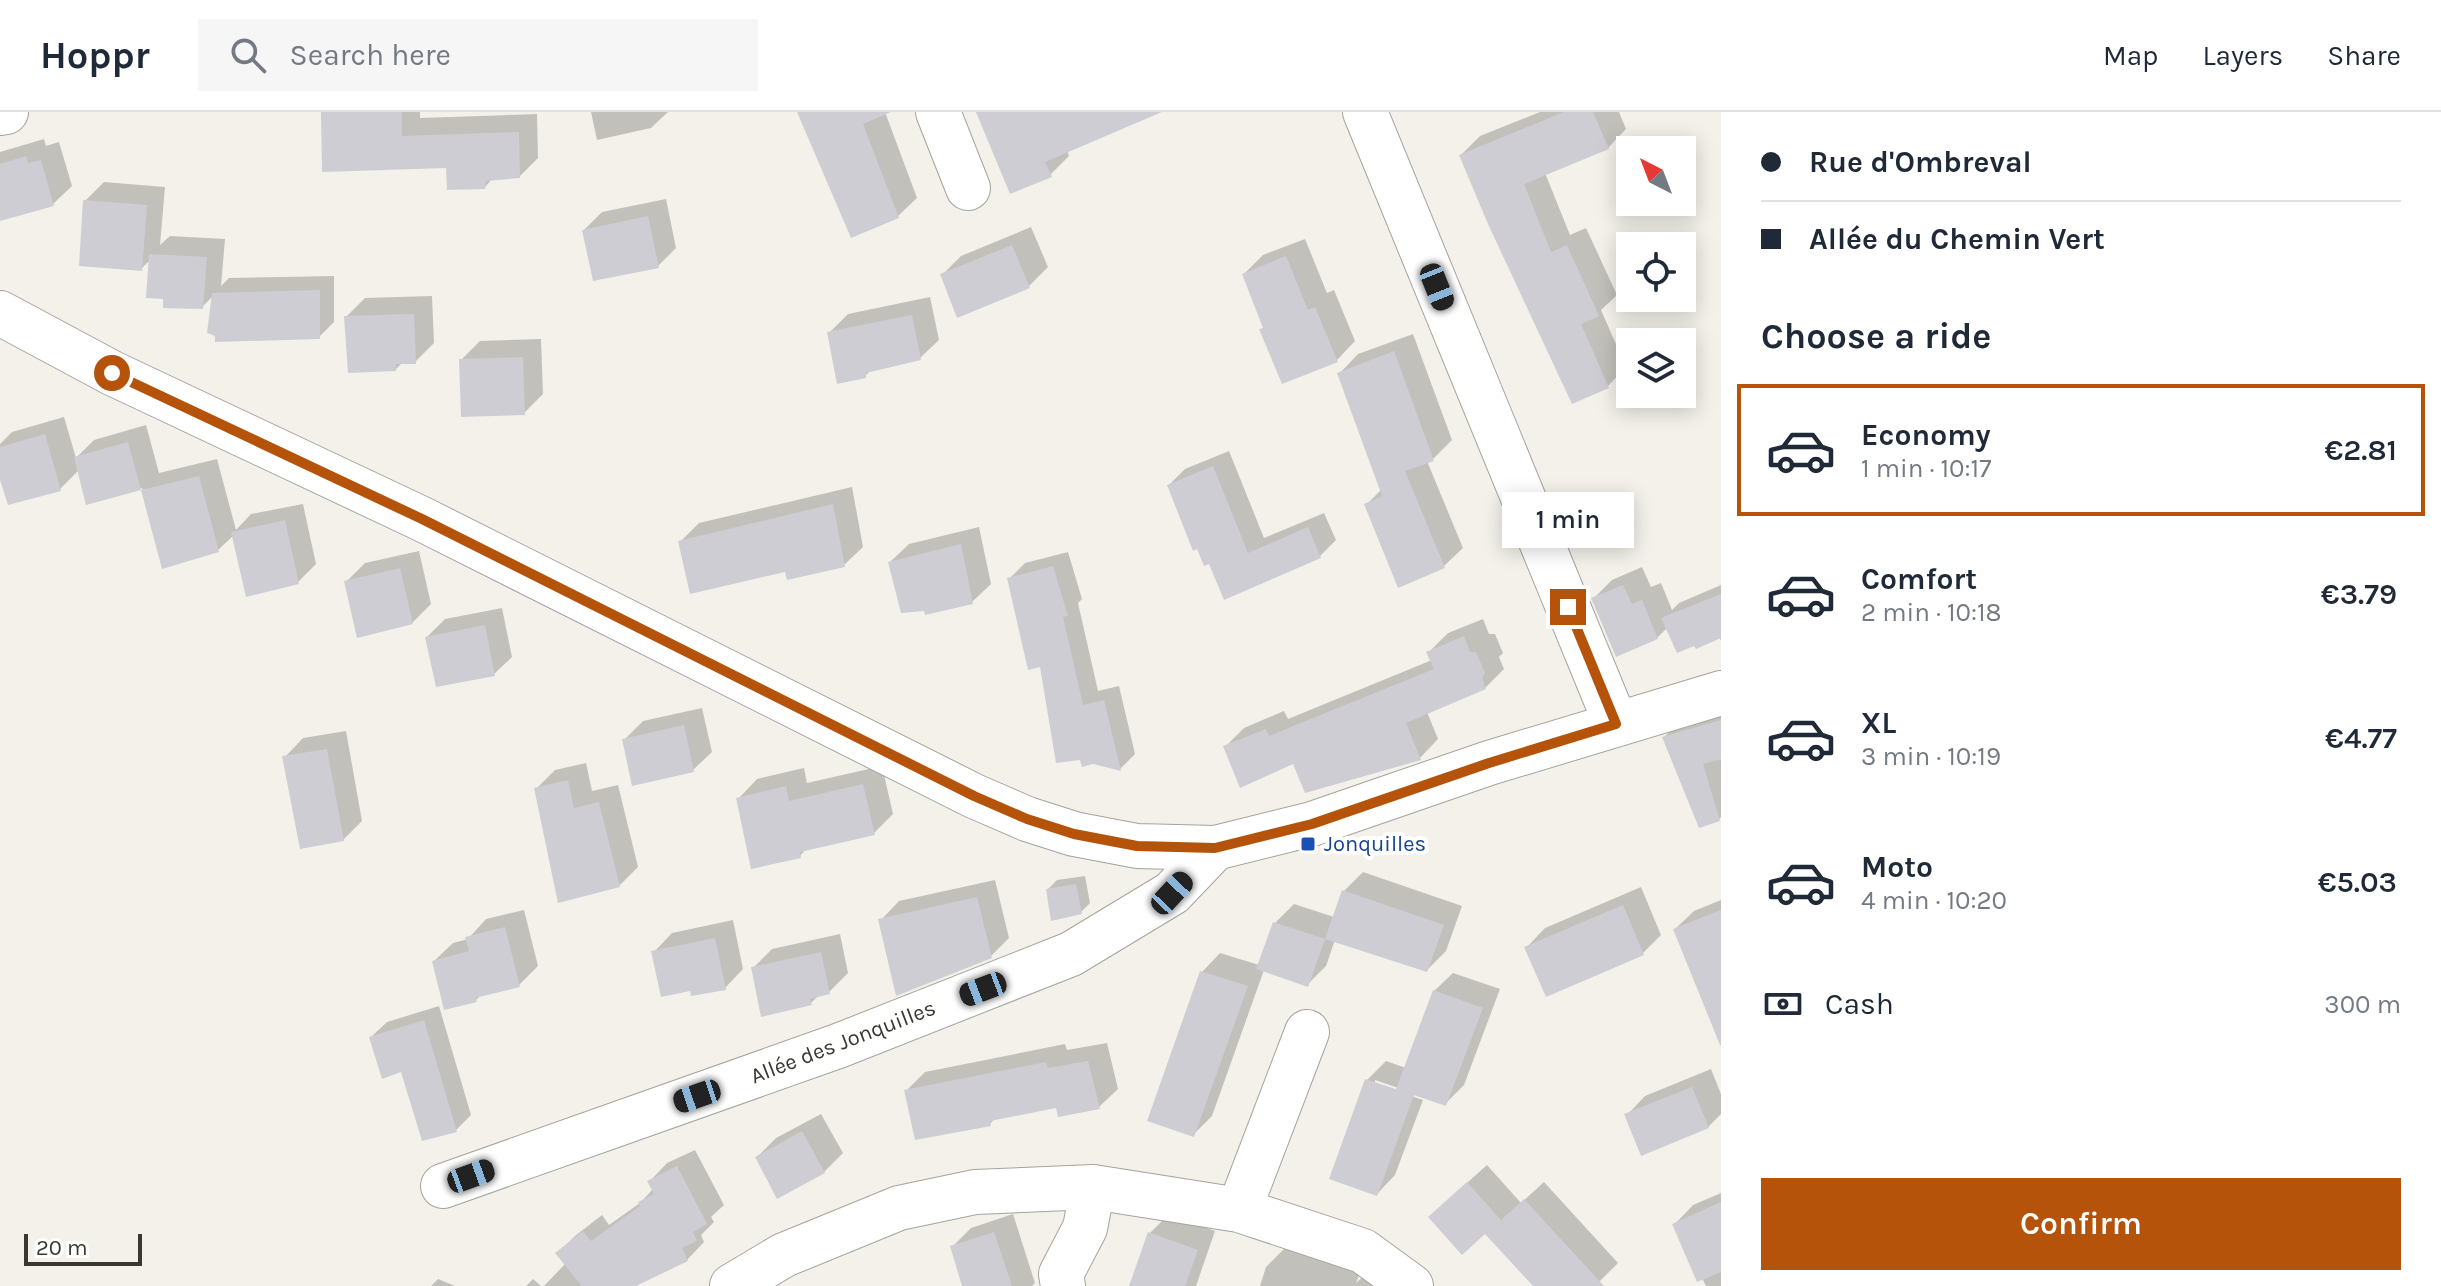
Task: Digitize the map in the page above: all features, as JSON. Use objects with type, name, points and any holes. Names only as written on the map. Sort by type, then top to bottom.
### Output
[{"type":"street","points":[[0,113],[6,112]]},
{"type":"street","points":[[938,112],[968,188]]},
{"type":"street","points":[[1365,112],[1616,724]]},
{"type":"street","points":[[0,313],[112,373],[422,519],[987,802],[1074,834],[1137,846],[1215,848],[1312,824],[1489,763],[1721,693]]},
{"type":"street","name":"Allée des Jonquilles","points":[[443,1186],[838,1046],[1071,954],[1172,893],[1215,848]]},
{"type":"street","points":[[1239,1210],[1307,1032]]},
{"type":"street","points":[[1063,1286],[1061,1274],[1085,1228],[1093,1187]]},
{"type":"street","points":[[732,1286],[784,1255],[899,1208],[975,1192],[1093,1187],[1239,1210],[1363,1251],[1411,1286]]},
{"type":"building","points":[[321,112],[402,112],[402,136],[519,132],[520,178],[486,181],[485,189],[447,190],[446,168],[322,172]]},
{"type":"building","points":[[797,112],[891,112],[863,124],[899,218],[851,238]]},
{"type":"building","points":[[976,112],[1162,112],[1045,162],[1052,177],[1010,194]]},
{"type":"building","points":[[1564,112],[1593,112],[1609,149],[1524,184],[1551,252],[1567,245],[1599,316],[1581,324],[1609,388],[1572,404],[1459,155]]},
{"type":"building","points":[[26,156],[28,163],[41,160],[54,206],[0,221],[0,164]]},
{"type":"building","points":[[83,200],[147,205],[142,271],[79,266]]},
{"type":"building","points":[[648,216],[659,268],[593,281],[582,230]]},
{"type":"building","points":[[1012,245],[1030,288],[957,318],[940,274]]},
{"type":"building","points":[[149,254],[207,257],[203,309],[163,308],[163,299],[146,298]]},
{"type":"building","points":[[1286,256],[1308,310],[1315,307],[1338,362],[1282,384],[1259,329],[1263,328],[1242,274]]},
{"type":"building","points":[[320,290],[320,339],[215,342],[215,336],[207,333],[212,293]]},
{"type":"building","points":[[414,314],[416,364],[396,364],[396,371],[348,373],[344,316]]},
{"type":"building","points":[[912,315],[921,360],[866,373],[866,378],[837,384],[827,332]]},
{"type":"building","points":[[1394,351],[1434,461],[1405,471],[1445,568],[1398,588],[1364,504],[1382,496],[1337,373]]},
{"type":"building","points":[[523,357],[525,415],[461,417],[459,359]]},
{"type":"building","points":[[45,434],[61,491],[8,505],[0,480],[0,447]]},
{"type":"building","points":[[128,442],[141,490],[86,505],[74,457]]},
{"type":"building","points":[[1213,466],[1248,553],[1308,527],[1321,558],[1224,600],[1209,564],[1204,566],[1197,549],[1193,551],[1167,485]]},
{"type":"building","points":[[199,476],[219,552],[162,569],[141,490]]},
{"type":"building","points":[[833,504],[845,567],[787,580],[785,572],[690,594],[678,541]]},
{"type":"building","points":[[285,520],[299,584],[246,597],[231,532]]},
{"type":"building","points":[[961,544],[973,604],[925,615],[924,611],[901,613],[888,562]]},
{"type":"building","points":[[1053,566],[1068,616],[1063,617],[1083,705],[1104,700],[1121,771],[1093,764],[1082,767],[1080,760],[1056,763],[1040,667],[1028,670],[1007,578]]},
{"type":"building","points":[[400,568],[413,624],[357,638],[344,581]]},
{"type":"building","points":[[1623,585],[1632,604],[1642,600],[1658,639],[1616,657],[1591,598]]},
{"type":"building","points":[[1721,594],[1721,638],[1677,653],[1661,618]]},
{"type":"building","points":[[485,625],[495,676],[436,687],[425,637]]},
{"type":"building","points":[[1464,636],[1470,652],[1476,652],[1485,673],[1482,678],[1486,689],[1406,723],[1421,760],[1305,793],[1293,764],[1240,788],[1223,746],[1266,729],[1269,736],[1434,669],[1426,652]]},
{"type":"building","points":[[1721,720],[1721,759],[1703,764],[1720,821],[1699,828],[1662,737]]},
{"type":"building","points":[[684,725],[694,772],[632,786],[622,739]]},
{"type":"building","points":[[327,749],[344,841],[300,849],[282,756]]},
{"type":"building","points":[[568,780],[574,808],[599,802],[620,887],[558,903],[534,788]]},
{"type":"building","points":[[863,784],[875,835],[800,852],[801,858],[751,869],[736,798],[786,786],[789,801]]},
{"type":"building","points":[[1076,884],[1082,914],[1051,921],[1046,889]]},
{"type":"building","points":[[1342,890],[1444,925],[1427,972],[1325,939]]},
{"type":"building","points":[[977,897],[992,958],[896,996],[878,919]]},
{"type":"building","points":[[1623,905],[1644,955],[1546,997],[1524,947]]},
{"type":"building","points":[[1721,910],[1721,1045],[1720,1045],[1673,929]]},
{"type":"building","points":[[1273,922],[1325,939],[1308,987],[1256,969]]},
{"type":"building","points":[[505,927],[520,987],[475,998],[477,1002],[444,1010],[432,961],[469,951],[465,937]]},
{"type":"building","points":[[715,938],[726,990],[691,996],[690,991],[661,997],[651,951]]},
{"type":"building","points":[[821,952],[830,994],[810,999],[812,1005],[761,1017],[751,967]]},
{"type":"building","points":[[1200,971],[1248,986],[1194,1137],[1147,1121]]},
{"type":"building","points":[[1433,990],[1483,1008],[1446,1106],[1396,1089]]},
{"type":"building","points":[[424,1020],[457,1132],[422,1141],[401,1072],[382,1079],[369,1037]]},
{"type":"building","points":[[1088,1061],[1100,1109],[1058,1117],[1056,1108],[990,1121],[991,1126],[915,1140],[904,1090],[1046,1062],[1048,1068]]},
{"type":"building","points":[[1365,1079],[1414,1095],[1377,1196],[1329,1179]]},
{"type":"building","points":[[1692,1087],[1709,1128],[1641,1156],[1624,1114]]},
{"type":"building","points":[[802,1131],[825,1173],[777,1199],[755,1157]]},
{"type":"building","points":[[677,1166],[707,1224],[693,1232],[697,1241],[682,1248],[688,1261],[636,1286],[582,1286],[555,1253],[583,1231],[591,1241],[640,1206],[638,1202],[654,1194],[647,1181]]},
{"type":"building","points":[[1467,1182],[1501,1220],[1524,1199],[1604,1286],[1533,1286],[1485,1234],[1462,1255],[1428,1217]]},
{"type":"building","points":[[1721,1202],[1721,1272],[1697,1282],[1672,1224]]},
{"type":"building","points":[[994,1232],[1012,1286],[962,1286],[950,1246]]},
{"type":"building","points":[[1148,1232],[1198,1250],[1185,1286],[1129,1286]]},
{"type":"place","name":"Jonquilles","points":[[1308,844]]},
{"type":"route","points":[[112,373],[422,519],[974,796],[1027,819],[1074,834],[1137,846],[1215,848],[1312,824],[1489,763],[1616,724],[1568,607]]}]
